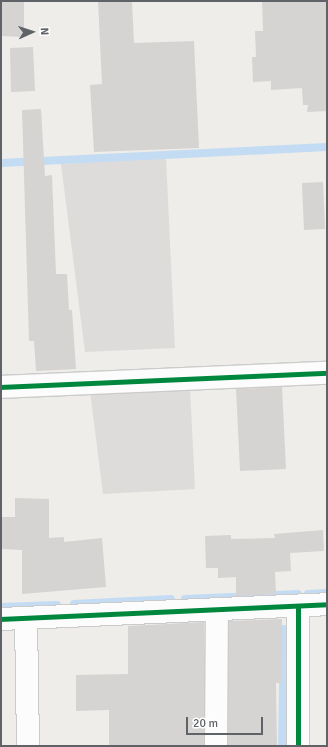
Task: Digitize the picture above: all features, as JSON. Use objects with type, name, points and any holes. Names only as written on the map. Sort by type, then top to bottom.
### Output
[{"type":"street","points":[[1,387],[327,373]]},
{"type":"street","points":[[1,619],[327,604]]},
{"type":"street","points":[[298,606],[298,746]]},
{"type":"street","points":[[216,746],[217,609]]},
{"type":"street","points":[[26,618],[28,746]]},
{"type":"shaded area","points":[[166,158],[175,348],[85,352],[61,164]]},
{"type":"shaded area","points":[[190,387],[195,489],[103,494],[90,391]]},
{"type":"building","points":[[1,1],[24,1],[24,37],[1,36]]},
{"type":"building","points":[[98,1],[132,1],[134,43],[194,41],[199,148],[94,152],[90,85],[102,84]]},
{"type":"building","points":[[262,1],[327,1],[327,111],[307,112],[308,105],[303,105],[302,88],[271,90],[271,81],[253,82],[252,57],[256,57],[255,31],[263,31]]},
{"type":"building","points":[[33,47],[35,91],[11,92],[10,48]]},
{"type":"building","points":[[41,109],[45,176],[52,175],[56,274],[67,274],[69,310],[72,310],[76,369],[36,371],[34,341],[29,341],[22,110]]},
{"type":"building","points":[[323,182],[325,229],[304,230],[302,183]]},
{"type":"building","points":[[282,387],[286,469],[240,471],[236,389]]},
{"type":"building","points":[[15,498],[49,499],[49,538],[64,537],[64,542],[102,538],[106,587],[22,594],[22,550],[1,549],[1,517],[15,517]]},
{"type":"building","points":[[323,530],[324,551],[290,553],[291,571],[275,572],[276,594],[236,596],[236,577],[218,578],[218,568],[206,568],[205,536],[231,535],[231,539],[275,538],[274,534]]},
{"type":"building","points":[[282,619],[281,683],[276,683],[277,746],[228,746],[229,621]]},
{"type":"building","points":[[204,622],[204,746],[109,746],[109,710],[76,711],[76,675],[128,674],[128,626]]},
{"type":"waterway","points":[[1,163],[327,147]]},
{"type":"waterway","points":[[308,594],[327,593]]},
{"type":"waterway","points":[[185,599],[298,594]]},
{"type":"waterway","points":[[74,604],[171,599]]},
{"type":"waterway","points":[[1,607],[57,605]]},
{"type":"waterway","points":[[282,746],[284,629]]},
{"type":"cycle path","points":[[1,387],[327,373]]},
{"type":"cycle path","points":[[1,619],[327,604]]},
{"type":"cycle path","points":[[298,606],[298,746]]}]
